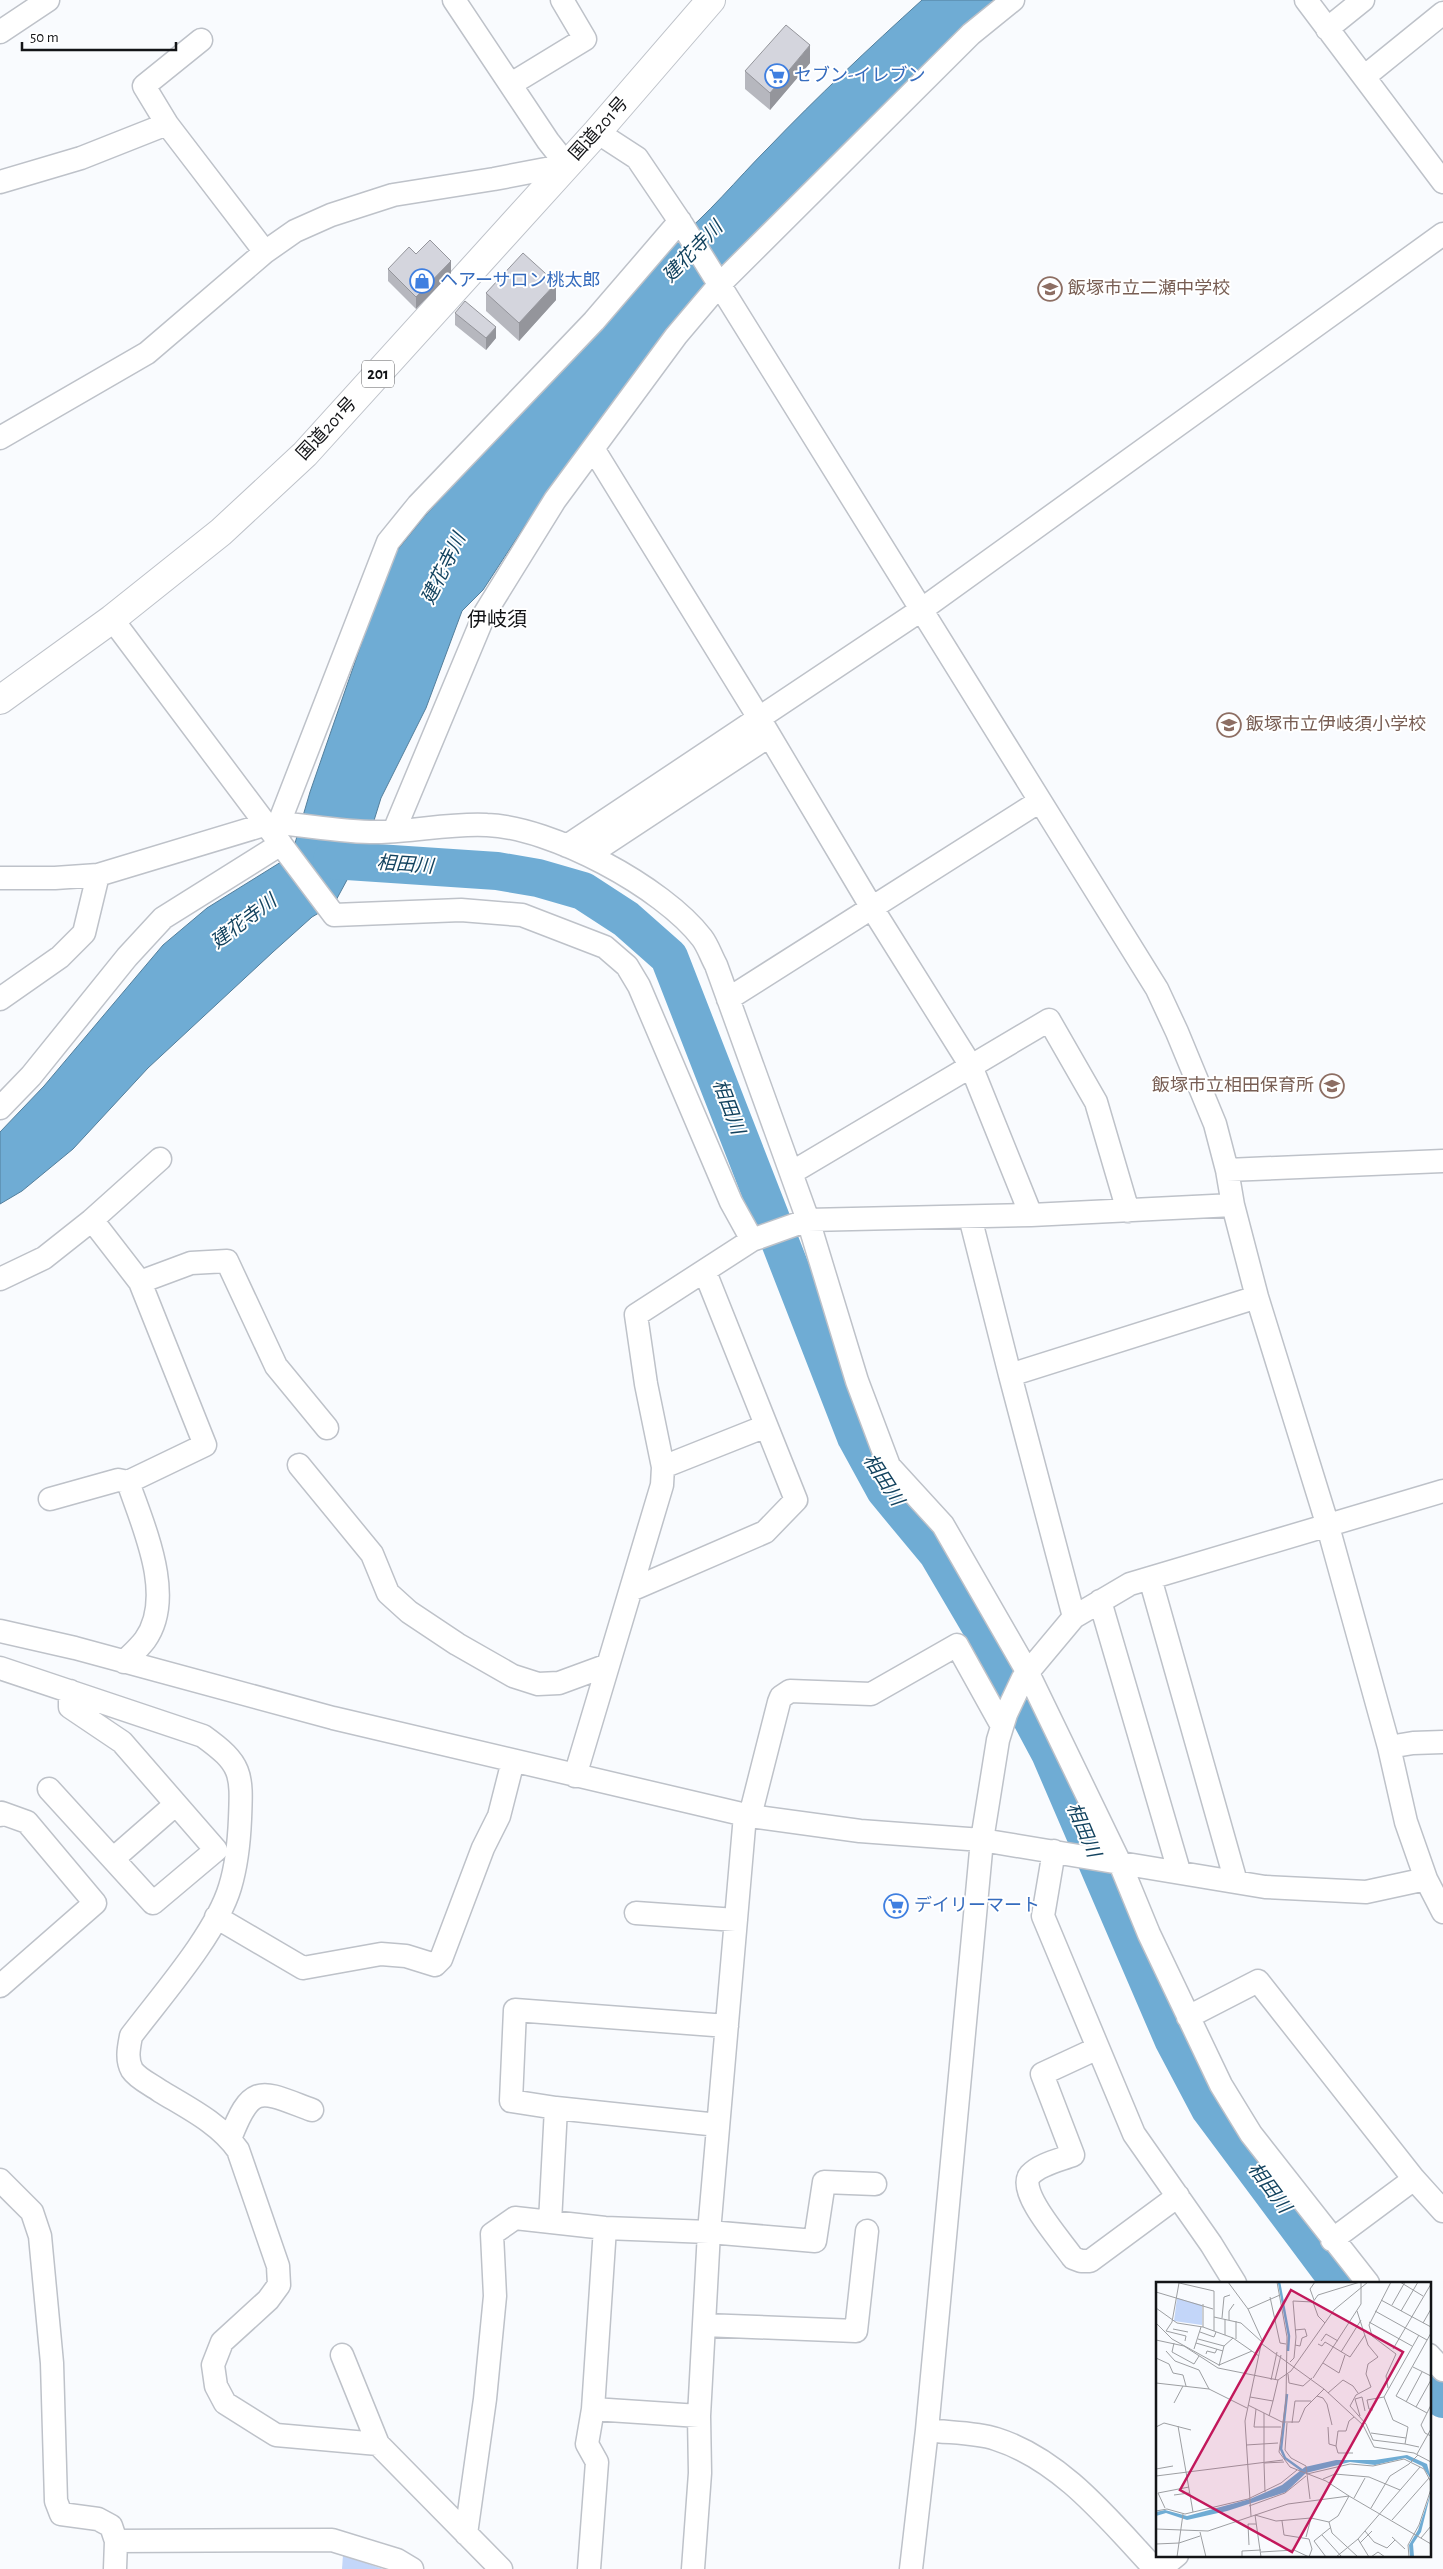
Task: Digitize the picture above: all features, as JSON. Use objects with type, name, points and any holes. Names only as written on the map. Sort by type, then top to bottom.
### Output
[{"type":"highway","name":"国道201号","points":[[0,700],[112,620],[221,532],[305,454],[597,132],[711,0]]},
{"type":"street","points":[[0,32],[48,0]]},
{"type":"street","points":[[0,438],[147,353],[266,252],[304,227],[331,215],[393,195],[494,180],[567,165],[454,0]]},
{"type":"street","points":[[511,84],[586,39],[562,0]]},
{"type":"street","points":[[386,832],[486,613],[556,500],[676,336],[719,282],[972,34],[1013,0]]},
{"type":"street","points":[[1306,0],[1443,182]]},
{"type":"street","points":[[1327,29],[1363,0]]},
{"type":"street","points":[[1364,77],[1443,13]]},
{"type":"street","points":[[201,40],[144,86],[167,124],[266,252]]},
{"type":"street","points":[[0,182],[81,158],[167,124]]},
{"type":"street","points":[[597,132],[636,158],[682,223],[1157,988],[1178,1032],[1215,1124],[1227,1170],[1232,1205],[1257,1297],[1327,1523],[1389,1747],[1406,1822],[1426,1879],[1441,1907]]},
{"type":"street","points":[[0,1108],[31,1076],[128,957],[163,918],[280,833],[388,542],[418,505],[594,321],[682,223]]},
{"type":"street","points":[[590,854],[921,610],[1443,234]]},
{"type":"street","points":[[594,450],[764,727],[872,908],[971,1066],[1031,1215]]},
{"type":"street","points":[[112,620],[280,833],[334,915],[461,910],[522,914],[605,947],[627,966],[639,986],[731,1202],[752,1240]]},
{"type":"street","points":[[567,846],[764,727]]},
{"type":"street","points":[[728,999],[1040,801]]},
{"type":"street","points":[[0,878],[55,878],[98,875],[280,833],[386,832],[443,826],[489,825],[536,834],[590,854],[629,878],[680,914],[702,939],[716,965],[808,1220],[857,1381],[889,1466],[943,1525],[1025,1674],[1116,1860],[1220,2085],[1251,2134],[1332,2240],[1367,2282]]},
{"type":"street","points":[[0,999],[60,958],[84,933],[98,875]]},
{"type":"street","points":[[791,1173],[1049,1020],[1096,1102],[1128,1211]]},
{"type":"street","points":[[0,1279],[44,1258],[92,1220],[160,1159]]},
{"type":"street","points":[[1227,1170],[1443,1161]]},
{"type":"street","points":[[575,1776],[662,1485],[663,1467],[646,1384],[636,1315],[752,1240],[808,1220],[1031,1215],[1232,1205]]},
{"type":"street","points":[[970,1217],[1074,1617]]},
{"type":"street","points":[[50,1499],[118,1480],[128,1482],[205,1445],[140,1282],[92,1220]]},
{"type":"street","points":[[140,1282],[190,1263],[227,1261],[276,1366],[327,1428]]},
{"type":"street","points":[[631,1590],[765,1532],[796,1500],[704,1272]]},
{"type":"street","points":[[1010,1375],[1257,1297]]},
{"type":"street","points":[[663,1467],[766,1426]]},
{"type":"street","points":[[299,1465],[372,1554],[388,1594],[409,1612],[457,1644],[513,1676],[538,1684],[559,1683],[608,1665]]},
{"type":"street","points":[[124,1662],[146,1640],[156,1616],[158,1598],[154,1559],[128,1482]]},
{"type":"street","points":[[911,2569],[927,2430],[982,1840],[992,1773],[1004,1720],[1025,1674],[1074,1617],[1130,1584],[1327,1523],[1443,1491]]},
{"type":"street","points":[[1150,1578],[1236,1882]]},
{"type":"street","points":[[1100,1601],[1179,1872]]},
{"type":"street","points":[[0,1630],[333,1718],[748,1815],[860,1831],[982,1840],[1116,1860],[1265,1887],[1366,1892],[1426,1879]]},
{"type":"street","points":[[692,2569],[700,2473],[699,2416],[709,2232],[736,1920],[748,1815],[779,1702],[781,1697],[790,1690],[871,1694],[957,1645],[1004,1720]]},
{"type":"street","points":[[0,1668],[203,1736],[222,1750],[238,1769],[242,1790],[238,1854],[230,1889],[210,1930],[131,2036],[128,2055],[132,2070],[144,2081],[213,2124],[230,2139],[238,2150],[275,2258],[279,2284],[268,2300],[222,2342],[214,2364],[216,2386],[225,2403],[276,2435],[378,2444]]},
{"type":"street","points":[[49,1788],[153,1902],[216,1850],[122,1742],[70,1707],[70,1691]]},
{"type":"street","points":[[1389,1747],[1413,1742],[1443,1742]]},
{"type":"street","points":[[216,1917],[303,1968],[381,1954],[406,1956],[435,1965],[441,1959],[483,1848],[499,1816],[513,1761]]},
{"type":"street","points":[[113,1859],[176,1804]]},
{"type":"street","points":[[0,1815],[2,1813],[28,1822],[95,1903],[0,1986]]},
{"type":"street","points":[[1054,1851],[1042,1916],[1134,2134],[1178,2196],[1234,2282]]},
{"type":"street","points":[[636,1913],[736,1920]]},
{"type":"street","points":[[1188,2017],[1258,1981],[1414,2179],[1443,2211]]},
{"type":"street","points":[[718,2125],[556,2108],[511,2101],[515,2010],[727,2026]]},
{"type":"street","points":[[1098,2048],[1042,2074],[1073,2155],[1030,2175],[1027,2181],[1028,2189],[1036,2206],[1073,2258],[1081,2261],[1090,2261],[1178,2196]]},
{"type":"street","points":[[230,2139],[241,2111],[259,2095],[271,2095],[312,2110]]},
{"type":"street","points":[[550,2222],[556,2108]]},
{"type":"street","points":[[1332,2240],[1414,2179]]},
{"type":"street","points":[[0,2180],[32,2212],[40,2236],[52,2363],[56,2501],[61,2514],[98,2519],[111,2526],[116,2541],[115,2569]]},
{"type":"street","points":[[466,2534],[485,2399],[495,2296],[492,2234],[515,2218],[606,2228],[709,2232],[815,2241],[824,2182],[875,2184]]},
{"type":"street","points":[[589,2569],[597,2462],[587,2444],[593,2409],[606,2228]]},
{"type":"street","points":[[704,2325],[856,2331],[867,2231]]},
{"type":"street","points":[[342,2355],[378,2444],[500,2569]]},
{"type":"street","points":[[1430,2356],[1443,2370]]},
{"type":"street","points":[[593,2409],[699,2416]]},
{"type":"street","points":[[927,2430],[995,2439],[1030,2454],[1072,2483],[1155,2569]]},
{"type":"street","points":[[116,2541],[332,2540],[397,2560],[412,2569]]},
{"type":"street","points":[[1160,2569],[1176,2556]]},
{"type":"shaded area","points":[[343,2555],[383,2569],[342,2569]]},
{"type":"water","name":"建花寺川","points":[[922,0],[996,0],[588,443],[526,524],[483,590],[462,611],[426,708],[381,798],[367,843],[334,904],[312,917],[148,1068],[73,1149],[22,1191],[0,1204],[0,1132],[44,1086],[163,945],[207,908],[281,862],[293,850],[310,792],[391,558],[424,517],[674,242],[711,208],[824,91]]},
{"type":"building","points":[[786,25],[810,45],[770,93],[745,71]]},
{"type":"building","points":[[430,240],[451,261],[416,297],[388,269],[409,247],[416,254]]},
{"type":"building","points":[[523,253],[556,283],[519,323],[486,293]]},
{"type":"building","points":[[465,301],[496,327],[486,338],[455,313]]},
{"type":"waterway","name":"相田川","points":[[332,860],[497,871],[538,878],[583,891],[626,919],[669,957],[856,1437],[885,1490],[938,1554],[998,1656],[1050,1753],[1173,2039],[1210,2109],[1339,2282]]},
{"type":"waterway","name":"相田川","points":[[1430,2385],[1443,2399]]},
{"type":"place","name":"セブン-イレブン","points":[[777,76]]},
{"type":"place","name":"ヘアーサロン桃太郎","points":[[422,281]]},
{"type":"place","name":"飯塚市立二瀬中学校","points":[[1050,289]]},
{"type":"place","name":"飯塚市立伊岐須小学校","points":[[1229,725]]},
{"type":"place","name":"飯塚市立相田保育所","points":[[1332,1086]]},
{"type":"place","name":"デイリーマート","points":[[896,1906]]},
{"type":"district","name":"伊岐須","points":[[497,620]]}]
